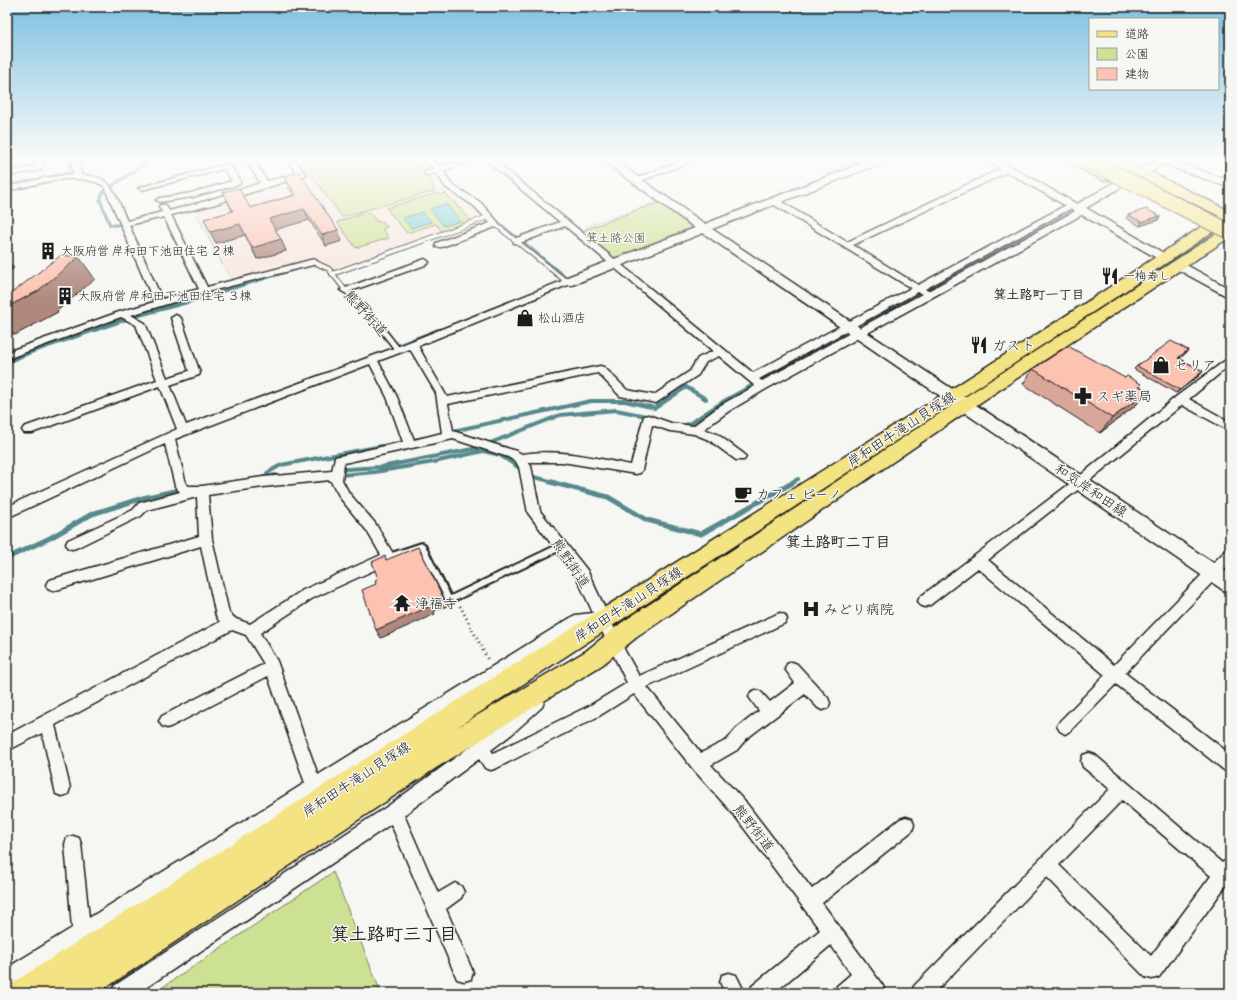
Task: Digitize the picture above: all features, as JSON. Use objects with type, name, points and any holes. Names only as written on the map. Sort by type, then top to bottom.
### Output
[{"type":"highway","points":[[1178,207],[1227,226]]},
{"type":"highway","points":[[1186,207],[1227,226]]},
{"type":"highway","points":[[1190,207],[1227,226]]},
{"type":"highway","points":[[1196,207],[1227,226]]},
{"type":"main road","name":"岸和田牛滝山貝塚線","points":[[72,993],[297,830],[604,620],[958,401],[1227,226]]},
{"type":"main road","name":"岸和田牛滝山貝塚線","points":[[25,993],[297,830],[427,760],[563,678],[594,658],[613,641],[958,401]]},
{"type":"street","points":[[116,207],[159,303]]},
{"type":"street","points":[[163,207],[204,290]]},
{"type":"street","points":[[124,224],[190,207]]},
{"type":"street","points":[[439,245],[459,242],[495,224],[479,207]]},
{"type":"street","points":[[546,207],[758,382]]},
{"type":"street","name":"和気岸和田線","points":[[672,207],[1230,584]]},
{"type":"street","points":[[567,282],[760,207]]},
{"type":"street","points":[[783,207],[924,292]]},
{"type":"street","points":[[847,245],[928,207]]},
{"type":"street","points":[[695,430],[758,382],[1078,208],[1230,294]]},
{"type":"street","points":[[517,241],[566,223]]},
{"type":"street","points":[[7,356],[122,314],[204,290],[314,262]]},
{"type":"street","points":[[345,290],[425,262]]},
{"type":"street","name":"熊野街道","points":[[398,350],[567,282]]},
{"type":"street","points":[[122,314],[140,323],[151,356],[164,382],[184,431]]},
{"type":"street","points":[[28,430],[195,372],[176,318]]},
{"type":"street","points":[[758,382],[854,330]]},
{"type":"street","points":[[412,344],[440,393],[443,401],[448,436]]},
{"type":"street","points":[[7,513],[25,503],[184,431],[398,350]]},
{"type":"street","points":[[443,401],[600,369],[624,393],[656,399],[694,373],[702,360],[720,351]]},
{"type":"street","points":[[372,359],[392,397],[410,445]]},
{"type":"street","points":[[925,601],[1080,482],[1230,360]]},
{"type":"street","points":[[1181,399],[1230,427]]},
{"type":"street","points":[[251,631],[308,594],[389,557],[371,527],[345,496],[336,480],[340,460],[453,435],[520,459],[528,457],[563,458],[636,470],[648,419],[670,427],[695,430],[713,437],[740,457]]},
{"type":"street","points":[[169,439],[184,488],[202,491]]},
{"type":"street","name":"熊野街道","points":[[520,459],[525,466],[534,513],[562,546],[582,574],[613,641],[636,685],[698,763],[741,810],[810,901],[876,993]]},
{"type":"street","points":[[72,544],[137,513],[143,506],[202,491],[338,472]]},
{"type":"street","points":[[202,491],[206,539],[223,616],[231,623],[251,631],[272,667],[314,785]]},
{"type":"street","points":[[53,584],[206,539]]},
{"type":"street","points":[[1065,726],[1116,675],[1230,555]]},
{"type":"street","points":[[978,560],[1116,675],[1230,764]]},
{"type":"street","points":[[7,979],[314,785],[495,674],[580,619],[604,620]]},
{"type":"street","points":[[481,749],[490,762],[594,711],[636,685],[780,619]]},
{"type":"street","points":[[7,743],[231,623]]},
{"type":"street","points":[[167,721],[272,667]]},
{"type":"street","points":[[792,669],[824,702]]},
{"type":"street","points":[[121,993],[394,812],[508,729],[563,678]]},
{"type":"street","points":[[698,763],[732,745],[741,734],[806,684]]},
{"type":"street","points":[[756,697],[769,712]]},
{"type":"street","points":[[46,722],[62,788]]},
{"type":"street","points":[[1047,865],[1152,970],[1227,870],[1089,762]]},
{"type":"street","points":[[921,993],[1122,789]]},
{"type":"street","points":[[394,812],[464,972]]},
{"type":"street","points":[[810,901],[906,825]]},
{"type":"street","points":[[74,844],[81,932]]},
{"type":"street","points":[[435,906],[455,892]]},
{"type":"street","points":[[759,993],[832,932]]},
{"type":"street","points":[[844,993],[864,976]]},
{"type":"lane","points":[[332,274],[488,217]]},
{"type":"lane","points":[[495,224],[548,265],[567,282]]},
{"type":"lane","name":"熊野街道","points":[[314,262],[329,269],[345,290],[370,314],[398,350]]},
{"type":"lane","points":[[389,557],[422,546],[450,600],[562,546]]},
{"type":"path","points":[[192,207],[232,284]]},
{"type":"path","points":[[576,231],[644,207]]},
{"type":"path","points":[[631,211],[635,214]]},
{"type":"path","points":[[455,597],[495,674]]},
{"type":"shaded area","points":[[194,207],[470,207],[480,218],[334,272],[331,268],[314,259],[253,276],[232,280]]},
{"type":"green space","points":[[334,207],[379,207],[342,217]]},
{"type":"green space","points":[[391,207],[458,207],[472,221],[442,232],[436,224],[407,233],[386,208]]},
{"type":"green space","name":"箕土路公園","points":[[647,207],[670,207],[694,224],[693,227],[615,258],[611,257],[579,232]]},
{"type":"green space","points":[[369,212],[377,222],[382,221],[387,227],[382,229],[389,238],[356,248],[337,222]]},
{"type":"green space","points":[[333,872],[381,993],[154,993]]},
{"type":"water","points":[[437,207],[448,207],[461,221],[444,226],[430,209]]},
{"type":"water","points":[[423,212],[431,222],[411,228],[403,218]]},
{"type":"building","points":[[231,207],[249,207],[250,208],[255,207],[322,207],[338,230],[322,235],[304,209],[269,219],[281,239],[252,248],[240,224],[210,232],[204,219],[233,211]]},
{"type":"building","points":[[1146,209],[1160,216],[1142,222],[1128,215]]},
{"type":"building","points":[[61,255],[79,257],[40,290],[7,307],[7,294],[13,292]]},
{"type":"building","name":"セリア","points":[[1171,341],[1188,350],[1178,358],[1203,371],[1180,390],[1137,366]]},
{"type":"building","points":[[1068,346],[1125,378],[1127,376],[1141,384],[1139,386],[1148,391],[1112,418],[1033,369]]},
{"type":"building","points":[[418,547],[443,597],[430,603],[431,606],[376,630],[362,590],[376,584],[375,580],[378,579],[372,562],[385,556],[386,560]]},
{"type":"waterway","points":[[103,207],[110,225],[118,225]]},
{"type":"waterway","points":[[707,223],[749,207]]},
{"type":"waterway","points":[[904,302],[1071,212]]},
{"type":"waterway","points":[[494,219],[517,238]]},
{"type":"waterway","points":[[651,245],[692,229]]},
{"type":"waterway","points":[[522,241],[566,278]]},
{"type":"waterway","points":[[187,302],[293,270]]},
{"type":"waterway","points":[[7,362],[36,350],[132,317],[191,301]]},
{"type":"waterway","points":[[864,324],[906,301]]},
{"type":"waterway","points":[[397,346],[438,330]]},
{"type":"waterway","points":[[681,426],[689,424],[726,400],[844,335]]},
{"type":"waterway","points":[[453,431],[591,401],[625,401],[655,408],[686,387],[706,399]]},
{"type":"waterway","points":[[332,470],[381,467],[478,448],[560,415],[616,410],[651,417]]},
{"type":"waterway","points":[[413,440],[425,438]]},
{"type":"waterway","points":[[267,476],[267,473],[281,465],[398,443]]},
{"type":"waterway","points":[[341,475],[375,472],[434,462],[483,451],[500,455],[521,469]]},
{"type":"waterway","points":[[264,477],[276,475]]},
{"type":"waterway","points":[[530,476],[554,482]]},
{"type":"waterway","points":[[792,482],[798,479]]},
{"type":"waterway","points":[[550,482],[608,497],[647,520],[701,534],[794,482]]},
{"type":"waterway","points":[[7,558],[50,538],[92,514],[143,498],[183,489]]},
{"type":"place","name":"大阪府営 岸和田下池田住宅 ２棟","points":[[48,251]]},
{"type":"place","name":"一梅寿し","points":[[1110,276]]},
{"type":"place","name":"大阪府営 岸和田下池田住宅 ３棟","points":[[65,296]]},
{"type":"place","name":"松山酒店","points":[[525,318]]},
{"type":"place","name":"ガスト","points":[[979,345]]},
{"type":"place","name":"セリア","points":[[1161,365]]},
{"type":"place","name":"スギ薬局","points":[[1083,396]]},
{"type":"place","name":"カフェ ピーノ","points":[[743,494]]},
{"type":"place","name":"浄福寺","points":[[402,603]]},
{"type":"place","name":"みどり病院","points":[[811,609]]},
{"type":"district","name":"箕土路町一丁目","points":[[1039,294]]},
{"type":"district","name":"箕土路町二丁目","points":[[838,542]]},
{"type":"district","name":"箕土路町三丁目","points":[[394,934]]}]
